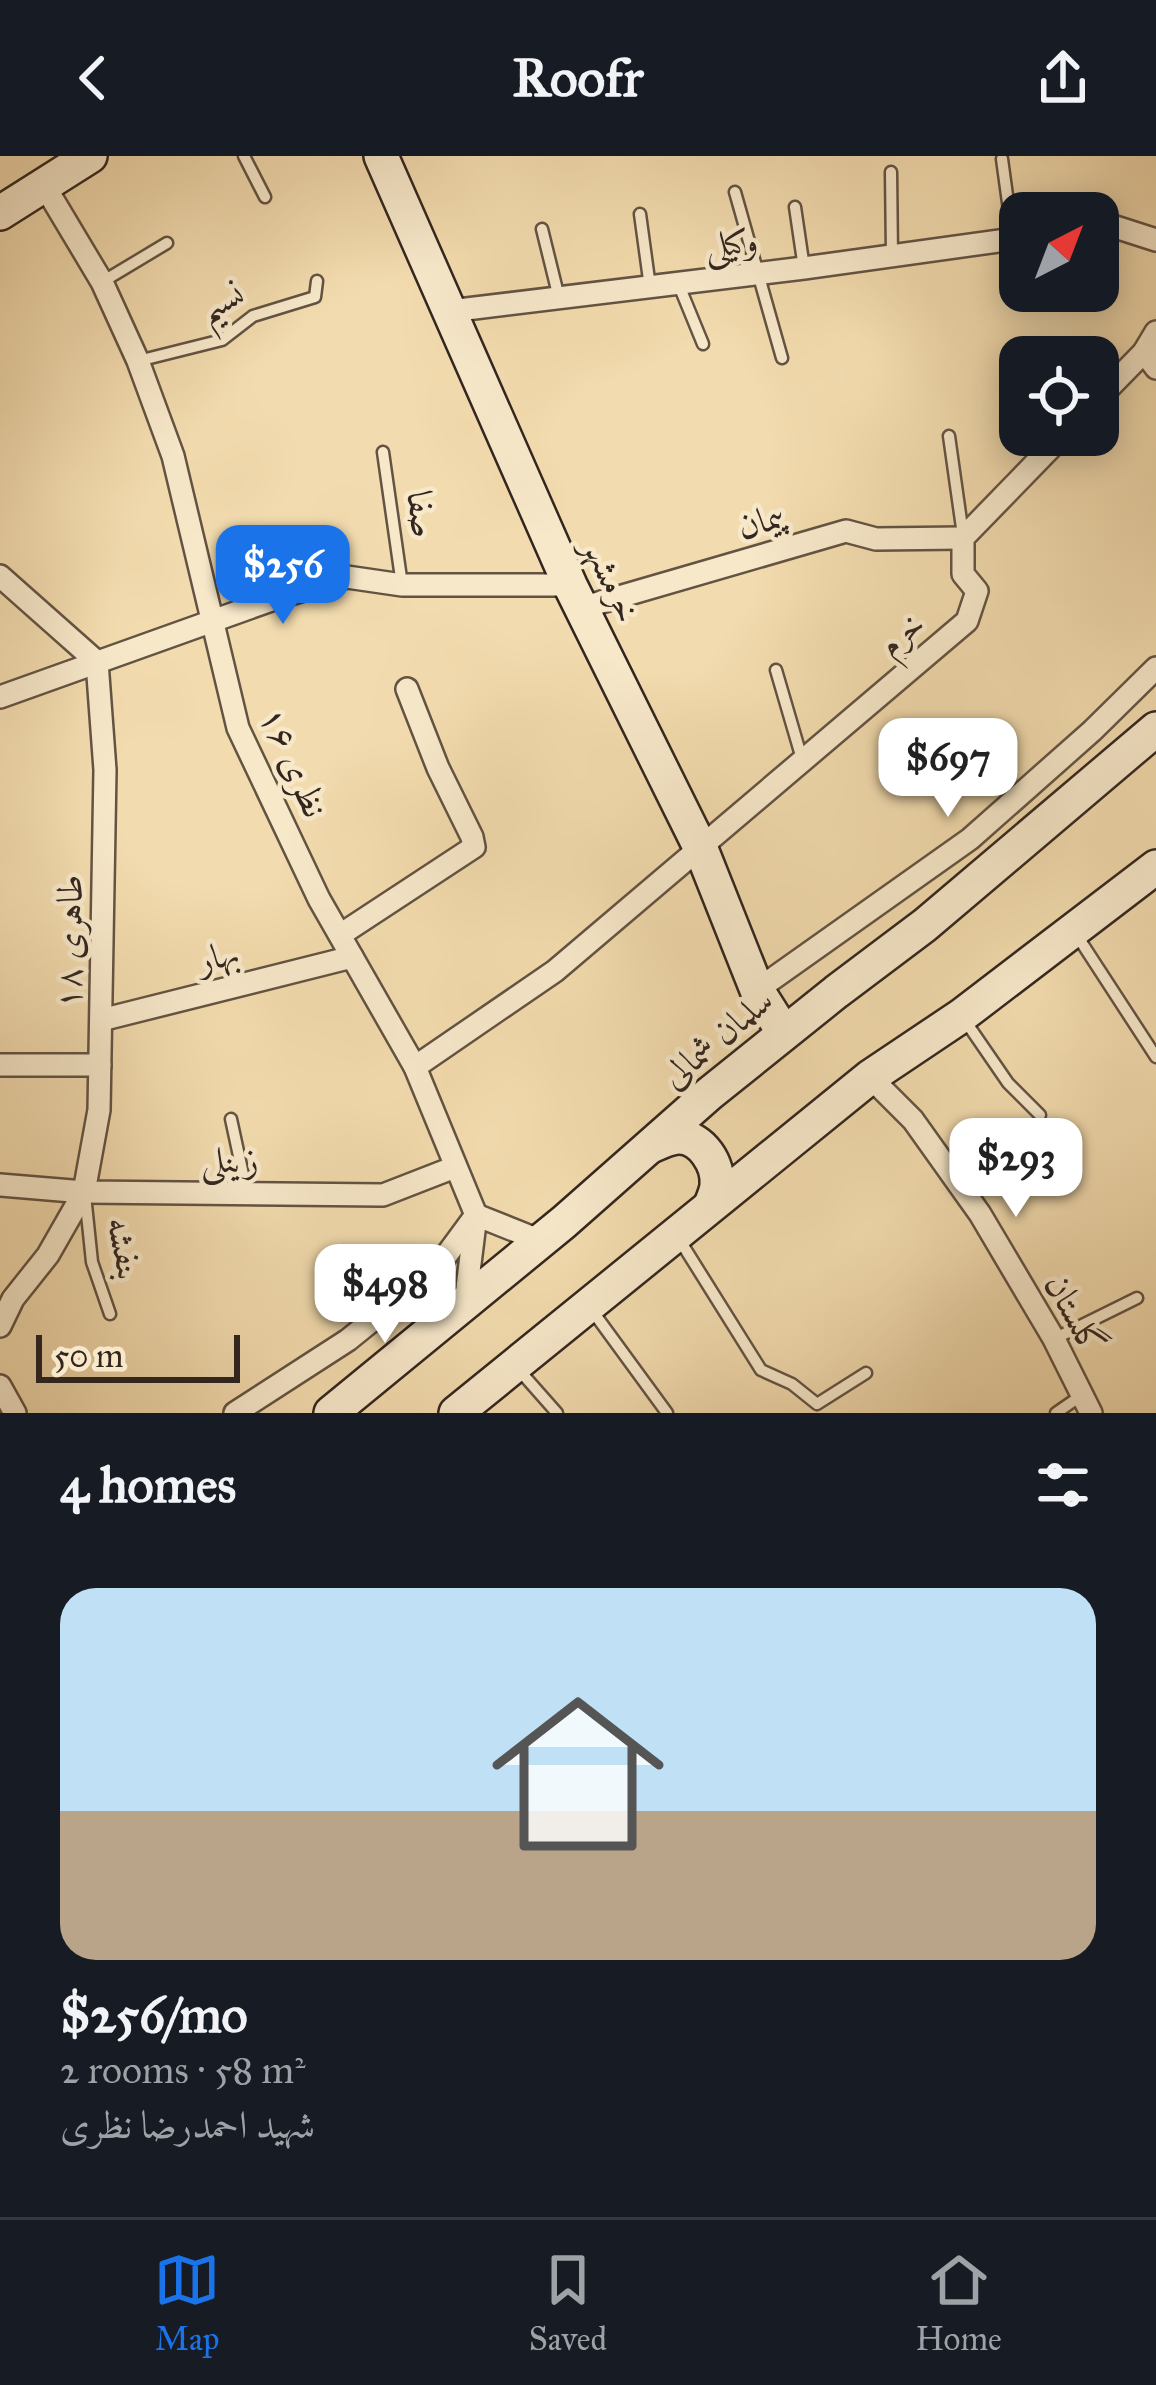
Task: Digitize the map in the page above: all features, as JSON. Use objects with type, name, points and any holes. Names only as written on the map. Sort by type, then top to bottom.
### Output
[{"type":"main road","points":[[0,213],[89,156]]},
{"type":"main road","name":"خرمشهر","points":[[381,156],[575,597],[701,849],[757,990],[784,1033]]},
{"type":"main road","name":"سلمان شمالی","points":[[331,1413],[784,1033],[925,925],[1156,728]]},
{"type":"main road","points":[[456,1413],[870,1077],[962,1016],[1156,867]]},
{"type":"main road","points":[[650,1146],[685,1137],[698,1143],[715,1170],[717,1186],[711,1205]]},
{"type":"street","name":"نظری ۱۶","points":[[44,185],[102,282],[173,456],[238,728],[319,899],[415,1067],[476,1215]]},
{"type":"street","points":[[1119,228],[1156,240]]},
{"type":"street","name":"وکیلی","points":[[450,311],[999,240]]},
{"type":"street","points":[[1119,380],[1152,351]]},
{"type":"street","points":[[963,538],[1043,456]]},
{"type":"street","name":"پیمان","points":[[0,697],[347,578],[575,597],[846,531],[877,539],[963,538]]},
{"type":"street","name":"خرم","points":[[415,1067],[556,971],[968,621],[977,590],[963,574],[963,538]]},
{"type":"street","points":[[0,576],[97,662]]},
{"type":"street","name":"طاهری ۱۸","points":[[0,1326],[84,1192],[99,1110],[106,770],[97,662]]},
{"type":"street","points":[[757,990],[970,839],[1156,668]]},
{"type":"street","points":[[340,935],[474,847],[407,689]]},
{"type":"street","name":"بهار","points":[[101,1020],[352,957]]},
{"type":"street","points":[[0,1065],[100,1065]]},
{"type":"street","name":"گلستان","points":[[870,1077],[913,1120],[966,1195],[1054,1339],[1087,1404]]},
{"type":"street","name":"زینلی","points":[[0,1185],[84,1192],[383,1195],[455,1167]]},
{"type":"street","points":[[476,1215],[541,1241]]},
{"type":"street","points":[[465,1304],[476,1215]]},
{"type":"street","points":[[235,1413],[348,1340],[437,1268],[476,1215]]},
{"type":"street","points":[[0,1387],[14,1413]]},
{"type":"lane","points":[[244,156],[265,197]]},
{"type":"lane","points":[[1002,159],[1008,192]]},
{"type":"lane","points":[[891,172],[892,255]]},
{"type":"lane","points":[[735,193],[782,358]]},
{"type":"lane","points":[[794,207],[804,268]]},
{"type":"lane","points":[[640,214],[650,287]]},
{"type":"lane","points":[[542,229],[559,298]]},
{"type":"lane","points":[[102,282],[167,243]]},
{"type":"lane","name":"نسیم","points":[[138,362],[223,340],[253,316],[315,296],[317,281]]},
{"type":"lane","points":[[678,283],[703,344]]},
{"type":"lane","points":[[949,436],[963,538]]},
{"type":"lane","name":"صفا","points":[[383,452],[402,585]]},
{"type":"lane","points":[[776,670],[803,762]]},
{"type":"lane","points":[[1074,931],[1156,1057]]},
{"type":"lane","points":[[962,1016],[1007,1083],[1040,1115]]},
{"type":"lane","points":[[231,1119],[247,1193]]},
{"type":"lane","name":"بنفشه","points":[[84,1192],[92,1262],[110,1314]]},
{"type":"lane","points":[[676,1234],[760,1370],[792,1384],[817,1404],[866,1372]]},
{"type":"lane","points":[[1054,1339],[1137,1298]]},
{"type":"lane","points":[[589,1305],[667,1413]]},
{"type":"lane","points":[[514,1365],[557,1413]]},
{"type":"lane","points":[[1056,1413],[1087,1404]]}]
